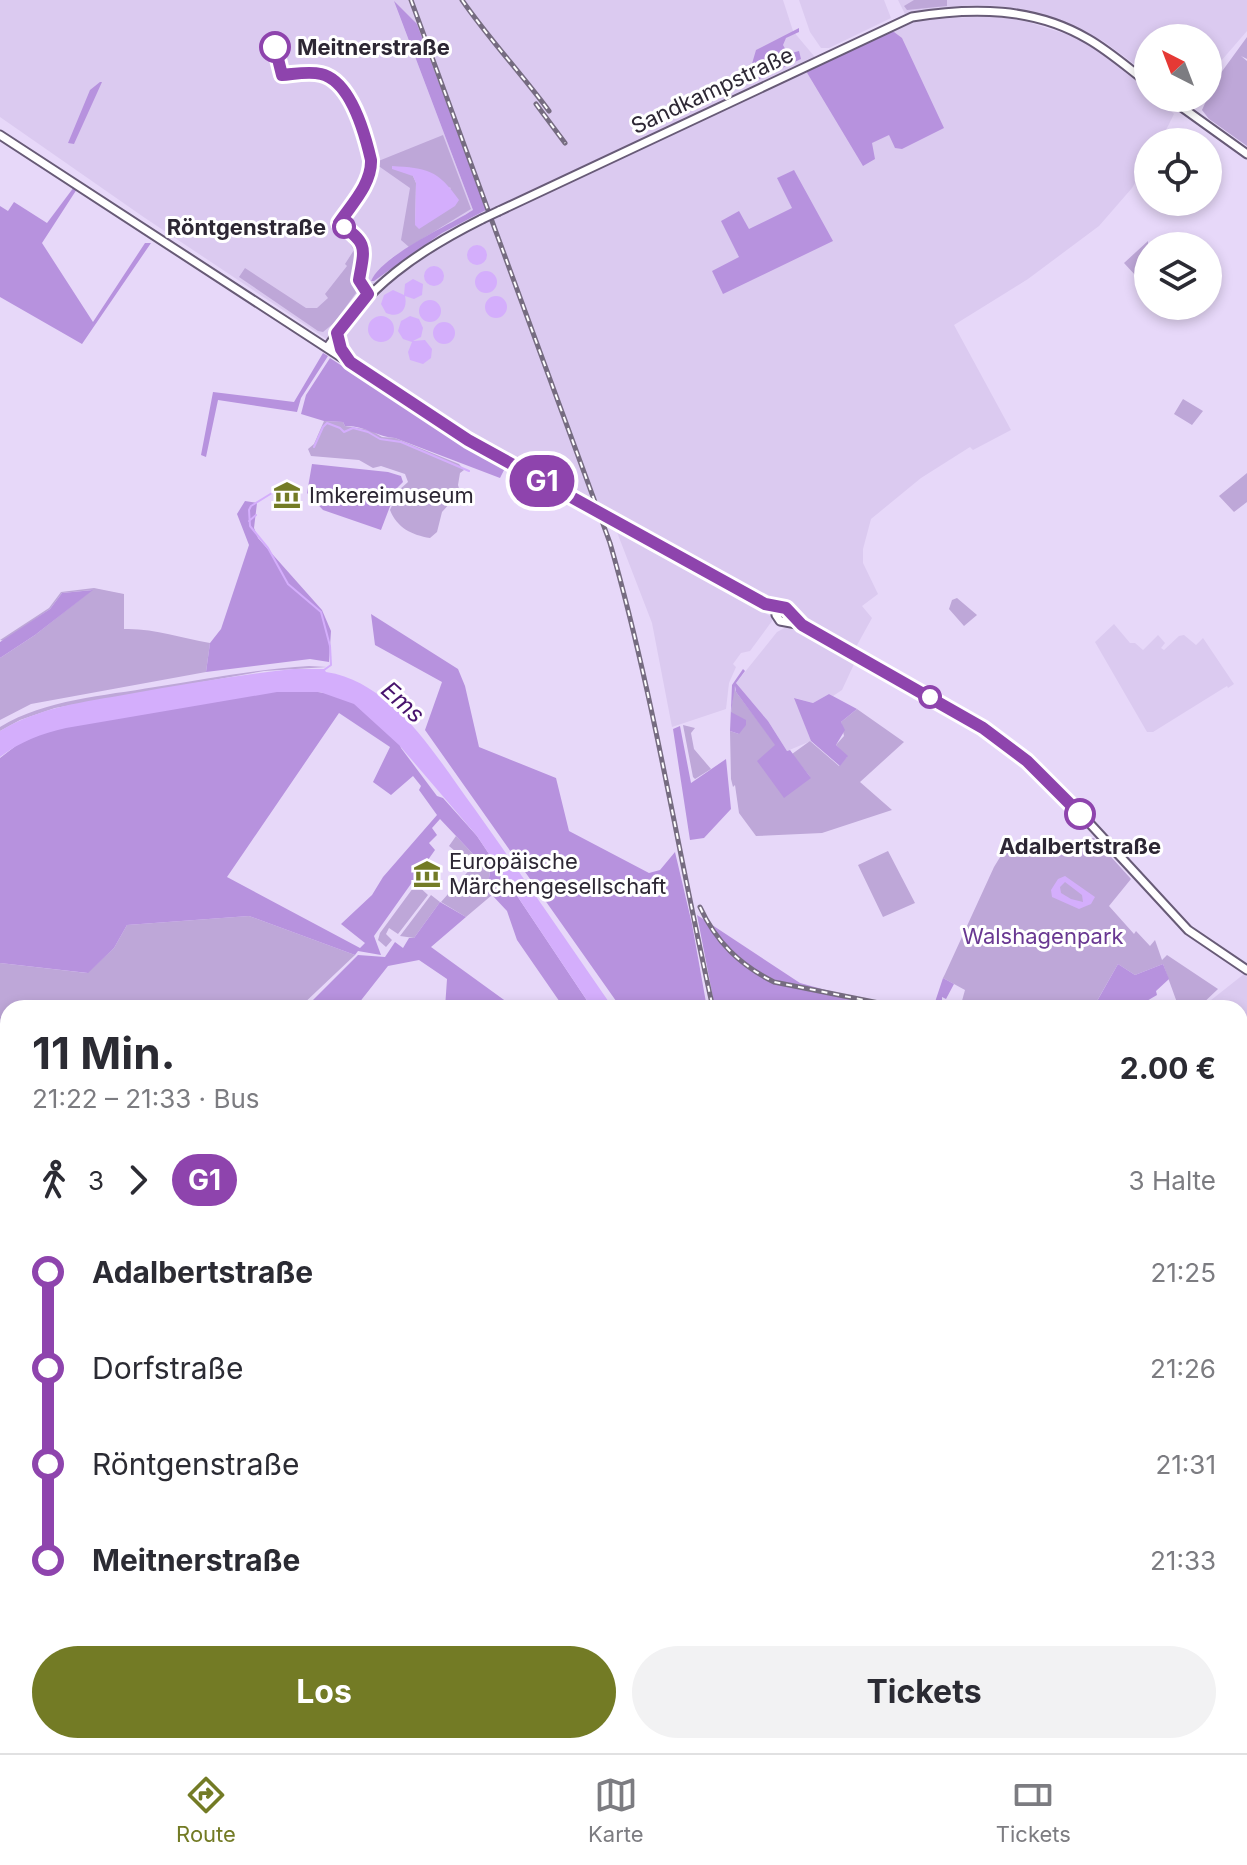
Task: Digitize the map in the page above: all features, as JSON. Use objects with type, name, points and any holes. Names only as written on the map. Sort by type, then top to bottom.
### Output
[{"type":"main road","name":"Sandkampstraße","points":[[327,348],[368,294],[438,242],[853,42],[912,17],[970,10],[1021,14],[1088,38],[1134,72]]},
{"type":"main road","points":[[1188,112],[1247,154]]},
{"type":"main road","points":[[0,135],[468,440],[765,604],[778,612],[780,621],[789,618]]},
{"type":"main road","points":[[337,333],[343,354],[360,370]]},
{"type":"main road","points":[[778,612],[786,608],[789,618],[961,714],[1027,761],[1058,789],[1188,930],[1247,970]]},
{"type":"shaded area","points":[[0,0],[783,0],[793,31],[819,62],[913,20],[992,16],[1025,21],[1075,37],[1134,79],[1134,112],[1174,114],[1167,128],[1134,128],[1134,185],[1099,226],[1028,279],[954,325],[1011,430],[973,450],[970,447],[921,478],[871,519],[863,549],[863,563],[878,594],[862,606],[872,618],[856,647],[795,612],[795,605],[788,600],[780,605],[772,604],[471,433],[348,349],[334,344],[0,117]],"holes":[[[395,4],[486,210],[442,233],[374,281],[391,258],[473,210]]]},
{"type":"shaded area","points":[[799,0],[884,0],[891,18],[829,48],[821,48],[810,32]]},
{"type":"shaded area","points":[[898,0],[1247,0],[1247,31],[1222,60],[1222,24],[1134,24],[1134,64],[1103,41],[1044,15],[1002,6],[968,5],[905,14]]},
{"type":"shaded area","points":[[394,1],[417,24],[486,210],[442,233],[371,281],[388,261],[402,251],[473,210]]},
{"type":"shaded area","points":[[799,28],[799,32],[786,38],[783,45],[788,54],[799,51],[801,59],[757,80],[751,78],[749,74],[756,50]]},
{"type":"shaded area","points":[[889,32],[902,38],[944,128],[902,149],[895,148],[889,135],[872,143],[875,159],[863,166],[806,71]]},
{"type":"shaded area","points":[[100,82],[74,144],[68,143],[90,90]]},
{"type":"shaded area","points":[[392,166],[431,172],[445,182],[459,200],[455,206],[419,229],[415,225],[416,183],[413,176],[392,169]]},
{"type":"shaded area","points":[[794,170],[833,241],[723,294],[712,271],[739,257],[721,221],[739,211],[749,229],[792,208],[777,178]]},
{"type":"shaded area","points":[[74,187],[77,189],[42,243],[93,322],[145,243],[151,243],[82,344],[0,297],[0,206],[8,211],[14,202],[47,223]]},
{"type":"shaded area","points":[[473,245],[481,245],[487,255],[481,265],[473,265],[467,259],[467,251]]},
{"type":"shaded area","points":[[430,266],[438,266],[444,276],[438,286],[430,286],[424,280],[424,272]]},
{"type":"shaded area","points":[[486,271],[494,274],[497,282],[494,290],[486,293],[478,290],[475,282],[478,274]]},
{"type":"shaded area","points":[[413,279],[423,284],[422,295],[414,299],[405,296],[405,305],[399,314],[386,313],[381,304],[384,295],[393,290],[404,295],[405,284]]},
{"type":"shaded area","points":[[496,296],[504,299],[507,307],[504,315],[496,318],[488,315],[485,307],[488,299]]},
{"type":"shaded area","points":[[430,300],[438,303],[441,311],[438,319],[430,322],[422,319],[419,311],[422,303]]},
{"type":"shaded area","points":[[381,316],[390,320],[394,329],[390,338],[381,342],[372,338],[368,329],[372,320]]},
{"type":"shaded area","points":[[410,316],[419,319],[423,328],[421,337],[413,341],[425,340],[432,349],[431,358],[423,364],[410,360],[408,352],[412,342],[403,339],[398,331],[401,321]]},
{"type":"shaded area","points":[[444,322],[452,325],[455,333],[452,341],[444,344],[436,341],[433,333],[436,325]]},
{"type":"shaded area","points":[[323,353],[328,356],[301,398],[297,412],[218,400],[206,457],[201,455],[213,392],[294,402]]},
{"type":"shaded area","points":[[330,358],[505,468],[500,478],[395,438],[345,426],[343,422],[324,421],[301,414],[306,395]]},
{"type":"shaded area","points":[[312,464],[401,476],[403,482],[397,488],[381,530],[323,510],[307,493]]},
{"type":"shaded area","points":[[245,501],[257,503],[254,528],[258,538],[322,610],[331,631],[329,662],[310,659],[206,672],[210,643],[221,629],[249,545],[237,514]]},
{"type":"shaded area","points":[[615,527],[772,617],[750,651],[741,653],[733,664],[736,667],[729,683],[726,709],[672,727],[652,623]]},
{"type":"shaded area","points":[[93,590],[0,658],[0,642],[50,609],[62,593]]},
{"type":"shaded area","points":[[371,614],[458,669],[479,747],[556,778],[569,831],[649,873],[660,870],[675,852],[706,1000],[615,1000],[425,730],[442,682],[375,645]]},
{"type":"shaded area","points":[[1114,624],[1130,643],[1143,650],[1158,635],[1165,643],[1161,648],[1164,650],[1179,636],[1184,635],[1196,645],[1203,638],[1234,684],[1153,732],[1147,732],[1095,642]]},
{"type":"shaded area","points":[[790,625],[855,662],[842,690],[833,696],[829,694],[813,703],[795,698],[811,741],[787,751],[768,721],[736,683],[777,632]]},
{"type":"shaded area","points":[[293,669],[324,669],[361,684],[390,704],[425,740],[445,767],[607,1000],[587,1000],[477,836],[399,745],[354,704],[320,692],[277,692],[66,728],[32,739],[0,757],[0,731],[31,716],[79,703]]},
{"type":"shaded area","points":[[743,669],[745,671],[736,683],[811,778],[784,798],[757,761],[775,745],[736,692],[735,686],[731,712],[746,720],[746,725],[739,734],[730,731],[732,685]]},
{"type":"shaded area","points":[[305,690],[337,695],[355,702],[399,742],[437,796],[443,798],[477,836],[587,1000],[558,1000],[517,940],[507,911],[492,895],[488,884],[490,872],[440,819],[432,828],[437,835],[429,843],[435,850],[374,936],[381,955],[358,951],[355,955],[249,916],[127,925],[114,948],[88,973],[0,963],[0,758],[26,738],[98,716],[268,691]],"holes":[[[339,713],[390,747],[373,782],[391,795],[413,776],[437,815],[383,877],[372,895],[341,924],[365,943],[360,948],[227,877]]]},
{"type":"shaded area","points":[[829,694],[857,709],[841,722],[845,730],[836,745],[848,756],[840,766],[811,741],[794,698],[813,703]]},
{"type":"shaded area","points":[[680,726],[691,783],[726,759],[731,809],[704,838],[690,840],[673,729]]},
{"type":"shaded area","points":[[1065,876],[1095,897],[1091,904],[1079,909],[1052,897],[1051,890],[1058,879]],"holes":[[[1065,882],[1082,895],[1083,902],[1071,899],[1061,893],[1060,887]]]},
{"type":"shaded area","points":[[440,902],[466,917],[431,947],[504,1000],[446,1000],[447,979],[419,960],[388,966],[361,1000],[313,1000],[358,955],[385,957],[395,942],[403,948],[409,938],[414,938]]},
{"type":"shaded area","points":[[697,915],[800,983],[863,1000],[713,1000]]},
{"type":"shaded area","points":[[1118,964],[1135,975],[1163,964],[1169,979],[1156,991],[1157,995],[1148,1000],[1098,1000]]},
{"type":"shaded area","points":[[1244,974],[1247,977],[1247,1000],[1211,1000]]},
{"type":"shaded area","points":[[943,978],[954,984],[946,999],[936,1000]]},
{"type":"green space","points":[[914,0],[947,0],[947,6],[907,10],[904,6]]},
{"type":"green space","points":[[1247,37],[1247,59],[1241,56],[1247,61],[1247,146],[1204,112],[1222,112],[1222,71]]},
{"type":"green space","points":[[443,135],[471,209],[409,247],[401,240],[410,188],[376,167],[376,162]],"holes":[[[404,173],[451,188],[415,224],[416,183],[413,176]]]},
{"type":"green space","points":[[352,237],[359,250],[356,293],[334,323],[323,332],[239,277],[245,268],[306,308],[317,308],[328,298],[325,294],[347,266],[345,264],[354,250],[349,242]]},
{"type":"green space","points":[[1134,254],[1134,274],[1124,263]]},
{"type":"green space","points":[[1183,399],[1203,411],[1192,425],[1174,414]]},
{"type":"green space","points":[[324,421],[343,422],[345,426],[370,430],[459,464],[464,470],[460,473],[460,492],[442,512],[437,532],[430,538],[417,535],[406,530],[393,516],[390,510],[399,490],[408,482],[405,474],[381,466],[373,468],[359,460],[311,456],[308,449],[314,444]]},
{"type":"green space","points":[[1247,473],[1247,502],[1234,512],[1219,496]]},
{"type":"green space","points":[[94,588],[124,594],[124,629],[210,643],[206,672],[31,704],[0,720],[0,658],[92,590],[62,593],[50,609],[4,641],[0,640],[49,608],[61,592]]},
{"type":"green space","points":[[957,598],[977,615],[964,626],[949,609],[952,600]]},
{"type":"green space","points":[[327,667],[264,671],[55,708],[20,720],[0,731],[0,727],[18,718],[56,704],[270,669]]},
{"type":"green space","points":[[734,686],[776,745],[811,778],[792,754],[810,741],[839,766],[847,757],[836,745],[844,736],[841,722],[857,709],[904,742],[860,782],[892,810],[822,833],[756,836],[739,813],[735,785],[733,787],[731,779],[730,731],[739,734],[731,713]]},
{"type":"green space","points":[[683,725],[695,728],[691,733],[694,749],[711,769],[695,779],[693,777]]},
{"type":"green space","points":[[456,836],[490,872],[488,884],[492,895],[466,917],[441,902],[473,866],[449,846]]},
{"type":"green space","name":"Walshagenpark","points":[[1094,838],[1131,879],[1109,906],[1134,934],[1136,931],[1150,946],[1155,940],[1162,960],[1167,955],[1218,989],[1206,1000],[1176,1000],[1163,964],[1135,975],[1118,964],[1098,1000],[962,1000],[965,990],[943,978],[1005,849],[1066,847],[1071,841]]},
{"type":"green space","points":[[888,851],[915,903],[883,917],[858,865]]},
{"type":"green space","points":[[416,884],[428,895],[398,934],[389,928],[386,934],[392,940],[386,947],[378,940],[380,933]]},
{"type":"green space","points":[[431,895],[440,902],[414,938],[400,936]]},
{"type":"green space","points":[[249,916],[355,955],[307,1000],[0,1000],[0,963],[87,973],[114,948],[127,925]]},
{"type":"waterway","points":[[314,447],[327,423],[344,432],[353,428],[380,439],[401,442],[469,471]]},
{"type":"waterway","points":[[272,493],[251,506],[250,526],[268,548],[288,584],[321,612],[330,646],[331,665],[324,670]]},
{"type":"waterway","points":[[249,521],[256,515]]},
{"type":"railway","points":[[411,0],[610,543],[653,716],[711,1000]]},
{"type":"railway","points":[[462,0],[549,111]]},
{"type":"railway","points":[[536,104],[565,143]]},
{"type":"railway","points":[[700,907],[721,942],[750,968],[774,982],[864,1000]]},
{"type":"bus line","name":"G1","points":[[275,47],[282,75],[315,73],[338,82],[346,92],[371,160],[371,170],[365,184],[339,223],[359,238],[365,248],[359,280],[368,294],[337,333],[343,354],[350,362],[468,440],[765,604],[786,608],[802,625],[961,714],[1027,761],[1080,814]]},
{"type":"place","name":"Meitnerstraße","points":[[275,47]]},
{"type":"place","name":"Röntgenstraße","points":[[344,227]]},
{"type":"place","name":"Imkereimuseum","points":[[287,495]]},
{"type":"place","name":"Adalbertstraße","points":[[1080,814]]},
{"type":"place","name":"Europäische Märchengesellschaft","points":[[427,874]]},
{"type":"water label","name":"Ems","points":[[403,702]]}]
